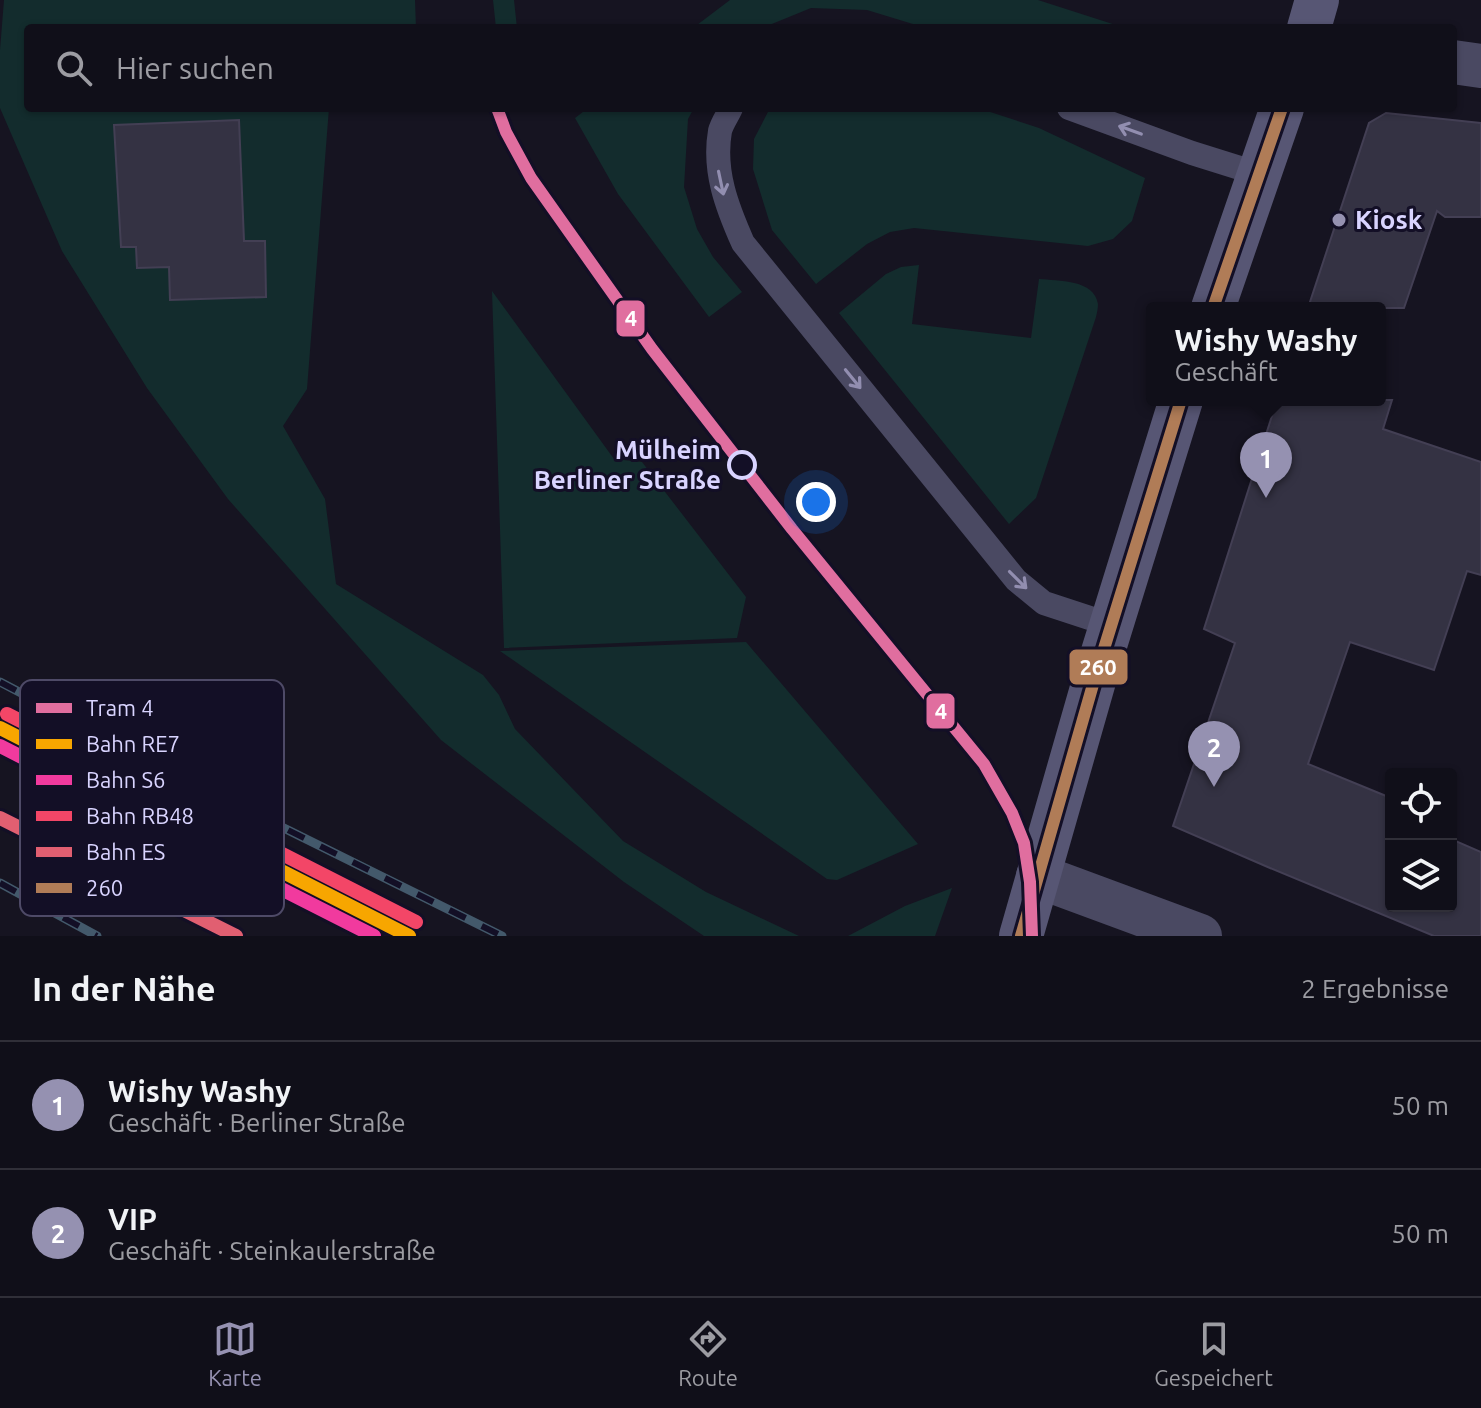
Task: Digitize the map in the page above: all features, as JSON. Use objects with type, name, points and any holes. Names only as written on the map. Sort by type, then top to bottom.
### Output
[{"type":"main road","points":[[1310,24],[1317,0]]},
{"type":"main road","points":[[1215,302],[1281,112]]},
{"type":"main road","points":[[1021,936],[1111,625],[1179,406]]},
{"type":"street","points":[[1457,63],[1481,66]]},
{"type":"street","points":[[1038,876],[1187,933]]},
{"type":"lane","points":[[729,112],[721,129],[718,167],[726,206],[743,243],[1016,580],[1044,603],[1111,625]]},
{"type":"lane","points":[[1080,112],[1259,174]]},
{"type":"green space","points":[[4,0],[415,0],[416,24],[24,24],[24,112],[329,112],[307,389],[283,426],[325,499],[336,584],[483,675],[499,695],[515,729],[623,841],[706,892],[799,936],[704,936],[624,882],[441,740],[228,499],[147,388],[62,251],[0,108]]},
{"type":"green space","points":[[493,0],[514,0],[517,24],[496,24]]},
{"type":"green space","points":[[730,0],[1038,0],[1113,24],[913,24],[867,10],[811,8],[772,24],[698,24]]},
{"type":"green space","points":[[583,112],[692,112],[688,119],[684,187],[697,229],[713,257],[742,292],[709,317],[618,194],[575,118]]},
{"type":"green space","points":[[768,112],[990,112],[1039,128],[1145,178],[1132,221],[1113,239],[1088,246],[914,228],[890,232],[867,244],[816,284],[772,230],[753,169],[754,139]]},
{"type":"green space","points":[[919,265],[912,324],[1031,338],[1039,279],[1083,286],[1095,296],[1098,304],[1036,498],[1009,524],[839,313],[886,274],[901,267]]},
{"type":"green space","points":[[492,291],[614,459],[642,462],[746,597],[737,638],[504,648]]},
{"type":"green space","points":[[746,642],[918,844],[837,880],[827,879],[500,651]]},
{"type":"green space","points":[[952,888],[935,936],[848,936],[905,906]]},
{"type":"building","points":[[1386,113],[1481,123],[1481,217],[1445,217],[1437,211],[1404,308],[1386,308],[1386,302],[1310,302],[1369,123]]},
{"type":"building","points":[[239,120],[244,241],[265,241],[266,297],[170,300],[169,267],[137,268],[136,247],[121,247],[114,125]]},
{"type":"building","points":[[1386,400],[1392,400],[1383,429],[1481,462],[1481,575],[1467,571],[1434,670],[1350,642],[1308,764],[1385,796],[1385,912],[1457,912],[1457,842],[1481,852],[1481,936],[1434,936],[1173,826],[1235,643],[1204,629],[1275,406],[1386,406]]},
{"type":"railway","points":[[0,682],[20,692]]},
{"type":"railway","points":[[284,828],[502,936]]},
{"type":"railway","points":[[0,883],[20,894]]},
{"type":"railway","points":[[60,916],[97,936]]},
{"type":"tram line","name":"4","points":[[498,112],[531,178],[652,349],[792,529],[984,764],[1012,813],[1024,843],[1030,882],[1032,936]]},
{"type":"rail line","name":"RB48","points":[[7,714],[20,721]]},
{"type":"rail line","name":"RE7","points":[[0,728],[20,738]]},
{"type":"rail line","name":"S6","points":[[0,746],[20,756]]},
{"type":"rail line","name":"ES","points":[[0,818],[20,828]]},
{"type":"rail line","name":"RB48","points":[[284,855],[416,922]]},
{"type":"rail line","name":"RE7","points":[[284,872],[409,936]]},
{"type":"rail line","name":"S6","points":[[284,890],[374,936]]},
{"type":"rail line","name":"ES","points":[[196,916],[236,936]]},
{"type":"transit line","name":"260","points":[[1215,302],[1281,112]]},
{"type":"transit line","name":"260","points":[[1021,936],[1094,681],[1179,406]]},
{"type":"place","name":"Kiosk","points":[[1339,220]]},
{"type":"place","name":"Mülheim Berliner Straße","points":[[742,465]]},
{"type":"place","name":"Wishy Washy","points":[[1266,498]]},
{"type":"place","name":"VIP","points":[[1214,787]]}]
